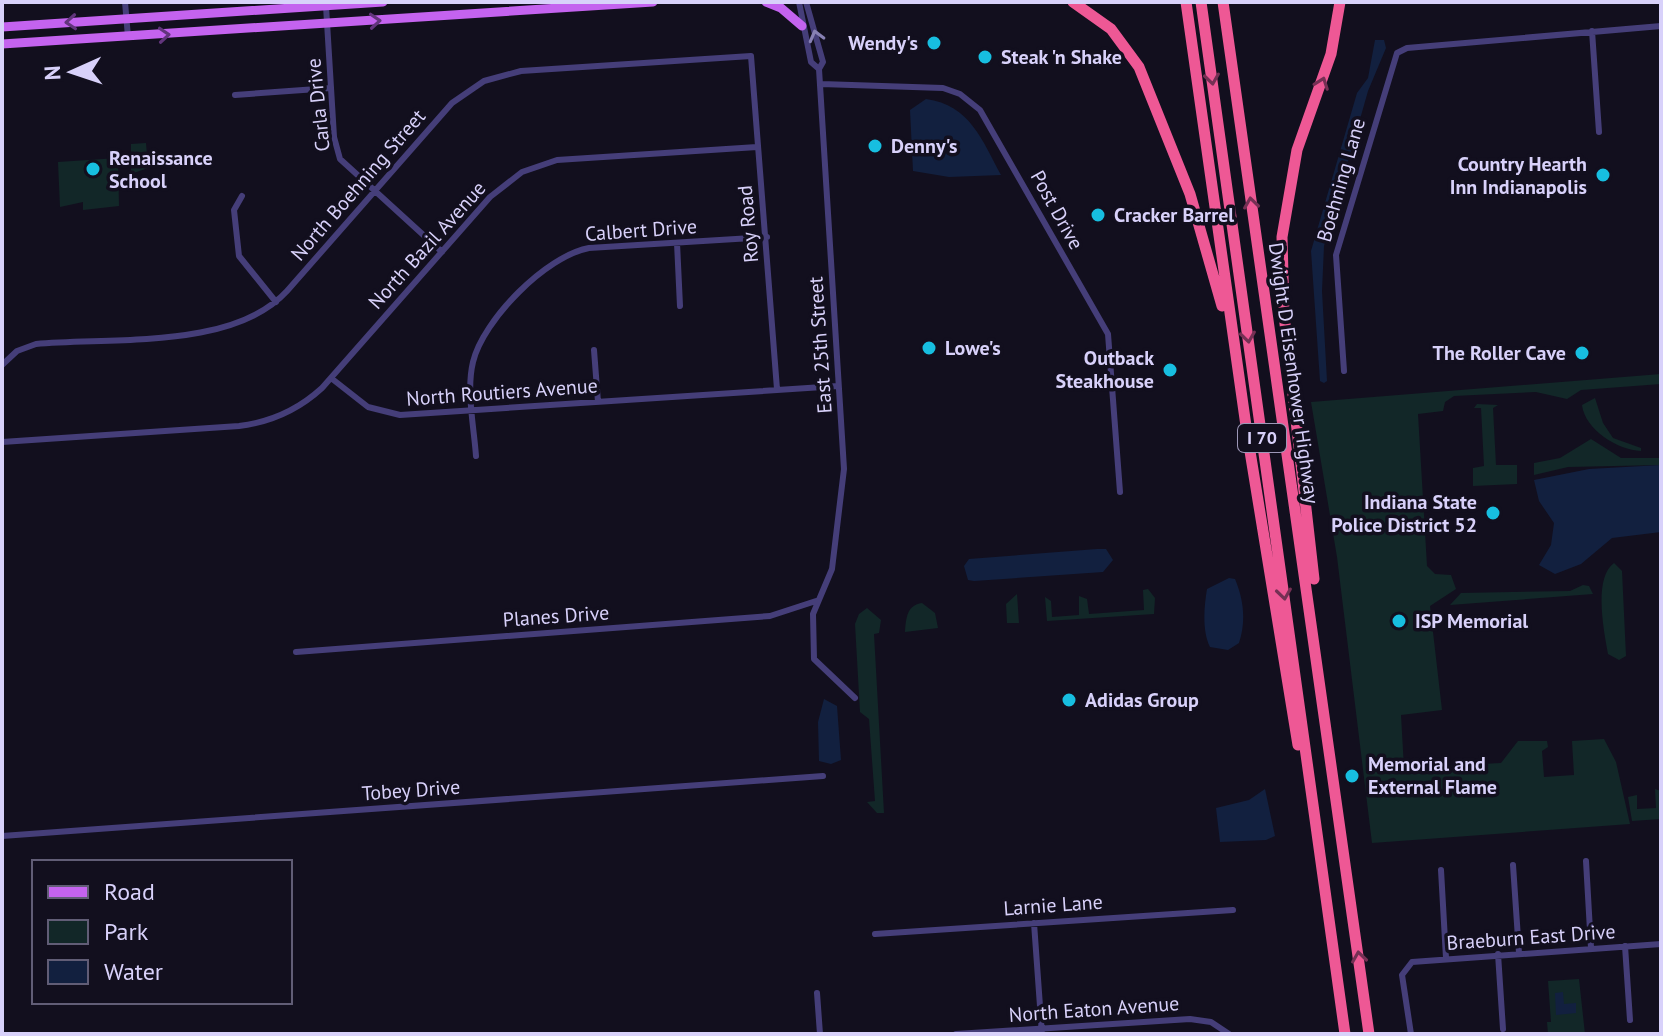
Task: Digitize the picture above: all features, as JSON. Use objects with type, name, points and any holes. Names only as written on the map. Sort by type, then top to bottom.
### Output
[{"type":"highway","points":[[1073,2],[1104,22],[1126,46],[1139,67],[1177,159],[1215,279],[1247,433]]},
{"type":"highway","points":[[1186,2],[1283,668],[1323,874]]},
{"type":"highway","name":"Dwight D Eisenhower Highway","points":[[1201,2],[1345,1034]]},
{"type":"highway","name":"Dwight D Eisenhower Highway","points":[[1223,2],[1369,1034]]},
{"type":"highway","points":[[1327,723],[1281,263],[1293,170],[1306,119],[1327,67],[1339,2]]},
{"type":"main road","points":[[2,27],[383,2]]},
{"type":"main road","points":[[2,44],[653,2]]},
{"type":"main road","points":[[766,2],[781,8],[802,26]]},
{"type":"street","points":[[125,2],[128,37]]},
{"type":"street","points":[[480,2],[480,14]]},
{"type":"street","name":"East 25th Street","points":[[799,2],[811,62],[819,69]]},
{"type":"street","name":"East 25th Street","points":[[806,2],[823,62],[819,69],[843,476],[832,569],[813,614],[815,661],[855,698]]},
{"type":"street","name":"Carla Drive","points":[[326,6],[331,88],[340,159],[442,252]]},
{"type":"street","points":[[1599,132],[1592,31],[1661,26]]},
{"type":"street","name":"Boehning Lane","points":[[1344,371],[1336,255],[1392,62],[1400,51],[1472,40],[1592,31]]},
{"type":"street","name":"Roy Road","points":[[751,56],[777,389]]},
{"type":"street","name":"North Boehning Street","points":[[2,365],[17,351],[36,344],[219,330],[251,319],[276,302],[450,105],[472,88],[497,76],[521,71],[751,56]]},
{"type":"street","name":"Post Drive","points":[[821,84],[943,88],[960,94],[980,110],[1108,334],[1120,492]]},
{"type":"street","points":[[235,95],[331,88]]},
{"type":"street","name":"North Bazil Avenue","points":[[331,378],[502,185],[540,164],[567,159],[757,147]]},
{"type":"street","points":[[242,196],[234,210],[239,256],[276,302]]},
{"type":"street","name":"Calbert Drive","points":[[476,456],[471,376],[482,340],[546,267],[566,255],[589,248],[767,237]]},
{"type":"street","points":[[677,243],[680,306]]},
{"type":"street","points":[[594,350],[598,402]]},
{"type":"street","points":[[2,442],[256,424],[295,409],[331,378]]},
{"type":"street","name":"North Routiers Avenue","points":[[331,378],[359,402],[387,413],[473,411],[838,386]]},
{"type":"street","name":"Planes Drive","points":[[296,652],[770,616],[817,600]]},
{"type":"street","name":"Tobey Drive","points":[[2,836],[823,776]]},
{"type":"street","points":[[1586,861],[1591,948]]},
{"type":"street","points":[[1513,865],[1519,953]]},
{"type":"street","points":[[1441,870],[1446,958]]},
{"type":"street","name":"Larnie Lane","points":[[875,934],[1233,910]]},
{"type":"street","points":[[1034,923],[1042,1031]]},
{"type":"street","name":"Braeburn East Drive","points":[[1411,1034],[1402,975],[1405,966],[1412,962],[1661,944]]},
{"type":"street","points":[[1625,946],[1630,1020]]},
{"type":"street","points":[[1498,954],[1503,1029]]},
{"type":"street","points":[[817,993],[820,1034]]},
{"type":"street","name":"North Eaton Avenue","points":[[956,1034],[1042,1031],[1194,1019],[1214,1024],[1229,1034]]},
{"type":"street","points":[[1126,1023],[1126,1034]]},
{"type":"green space","points":[[146,143],[148,168],[131,174],[131,144]]},
{"type":"green space","points":[[118,158],[119,206],[83,210],[83,202],[60,207],[58,162]]},
{"type":"green space","points":[[1661,374],[1661,384],[1581,390],[1567,399],[1536,392],[1454,396],[1445,402],[1443,411],[1418,414],[1427,566],[1435,574],[1451,575],[1456,589],[1430,606],[1442,710],[1401,715],[1404,768],[1501,763],[1518,741],[1547,741],[1548,747],[1542,751],[1544,777],[1574,775],[1572,741],[1604,739],[1616,762],[1630,824],[1372,843],[1337,557],[1311,402]]},
{"type":"green space","points":[[1595,398],[1603,423],[1613,438],[1641,448],[1641,451],[1613,443],[1589,423],[1582,405]]},
{"type":"green space","points":[[1477,404],[1498,405],[1493,408],[1496,465],[1517,465],[1517,484],[1473,486],[1473,468],[1484,466],[1481,408],[1474,408]]},
{"type":"green space","points":[[1591,439],[1621,458],[1661,458],[1661,465],[1568,467],[1534,475],[1534,463],[1560,458]]},
{"type":"green space","points":[[1614,563],[1622,571],[1626,656],[1619,660],[1608,654],[1602,606],[1604,580]]},
{"type":"green space","points":[[1583,585],[1589,586],[1593,594],[1450,605],[1461,593],[1570,591]]},
{"type":"green space","points":[[1148,589],[1155,598],[1154,614],[1047,621],[1045,597],[1051,601],[1052,617],[1079,615],[1079,596],[1087,599],[1089,614],[1144,610],[1143,590]]},
{"type":"green space","points":[[1017,594],[1019,623],[1007,623],[1006,604]]},
{"type":"green space","points":[[922,603],[935,613],[938,628],[905,632],[910,609]]},
{"type":"green space","points":[[867,608],[881,620],[879,633],[874,634],[884,813],[877,813],[867,802],[875,801],[869,719],[860,712],[855,624],[859,614]]},
{"type":"green space","points":[[1655,789],[1661,791],[1661,819],[1632,821],[1628,797],[1637,795],[1637,809],[1656,808]]},
{"type":"green space","points":[[1579,979],[1585,1034],[1548,1034],[1547,1022],[1551,1022],[1548,981]]},
{"type":"water","points":[[1375,40],[1384,40],[1386,48],[1368,91],[1324,246],[1322,291],[1327,381],[1324,383],[1320,381],[1311,251],[1357,93],[1368,78]]},
{"type":"water","points":[[926,99],[954,108],[964,116],[981,137],[1001,175],[949,177],[913,171],[910,110]]},
{"type":"water","points":[[1661,465],[1661,532],[1612,538],[1581,564],[1555,574],[1539,565],[1551,545],[1554,523],[1539,501],[1534,480],[1589,469]]},
{"type":"water","points":[[1106,549],[1113,560],[1103,572],[974,581],[968,580],[964,566],[969,559]]},
{"type":"water","points":[[1229,578],[1235,579],[1238,587],[1243,619],[1239,643],[1228,650],[1210,647],[1204,619],[1207,589]]},
{"type":"water","points":[[824,699],[837,706],[841,760],[831,764],[819,761],[818,722]]},
{"type":"water","points":[[1265,789],[1275,836],[1266,840],[1220,842],[1216,808],[1249,800]]},
{"type":"water","points":[[1563,992],[1564,1004],[1576,1003],[1576,1013],[1556,1015],[1555,993]]},
{"type":"place","name":"Wendy's","points":[[934,43]]},
{"type":"place","name":"Steak 'n Shake","points":[[985,57]]},
{"type":"place","name":"Denny's","points":[[875,146]]},
{"type":"place","name":"Renaissance School","points":[[93,169]]},
{"type":"place","name":"Country Hearth Inn Indianapolis","points":[[1603,175]]},
{"type":"place","name":"Cracker Barrel","points":[[1098,215]]},
{"type":"place","name":"Lowe's","points":[[929,348]]},
{"type":"place","name":"The Roller Cave","points":[[1582,353]]},
{"type":"place","name":"Outback Steakhouse","points":[[1170,370]]},
{"type":"place","name":"Indiana State Police District 52","points":[[1493,513]]},
{"type":"place","name":"ISP Memorial","points":[[1399,621]]},
{"type":"place","name":"Adidas Group","points":[[1069,700]]},
{"type":"place","name":"Memorial and External Flame","points":[[1352,776]]}]
